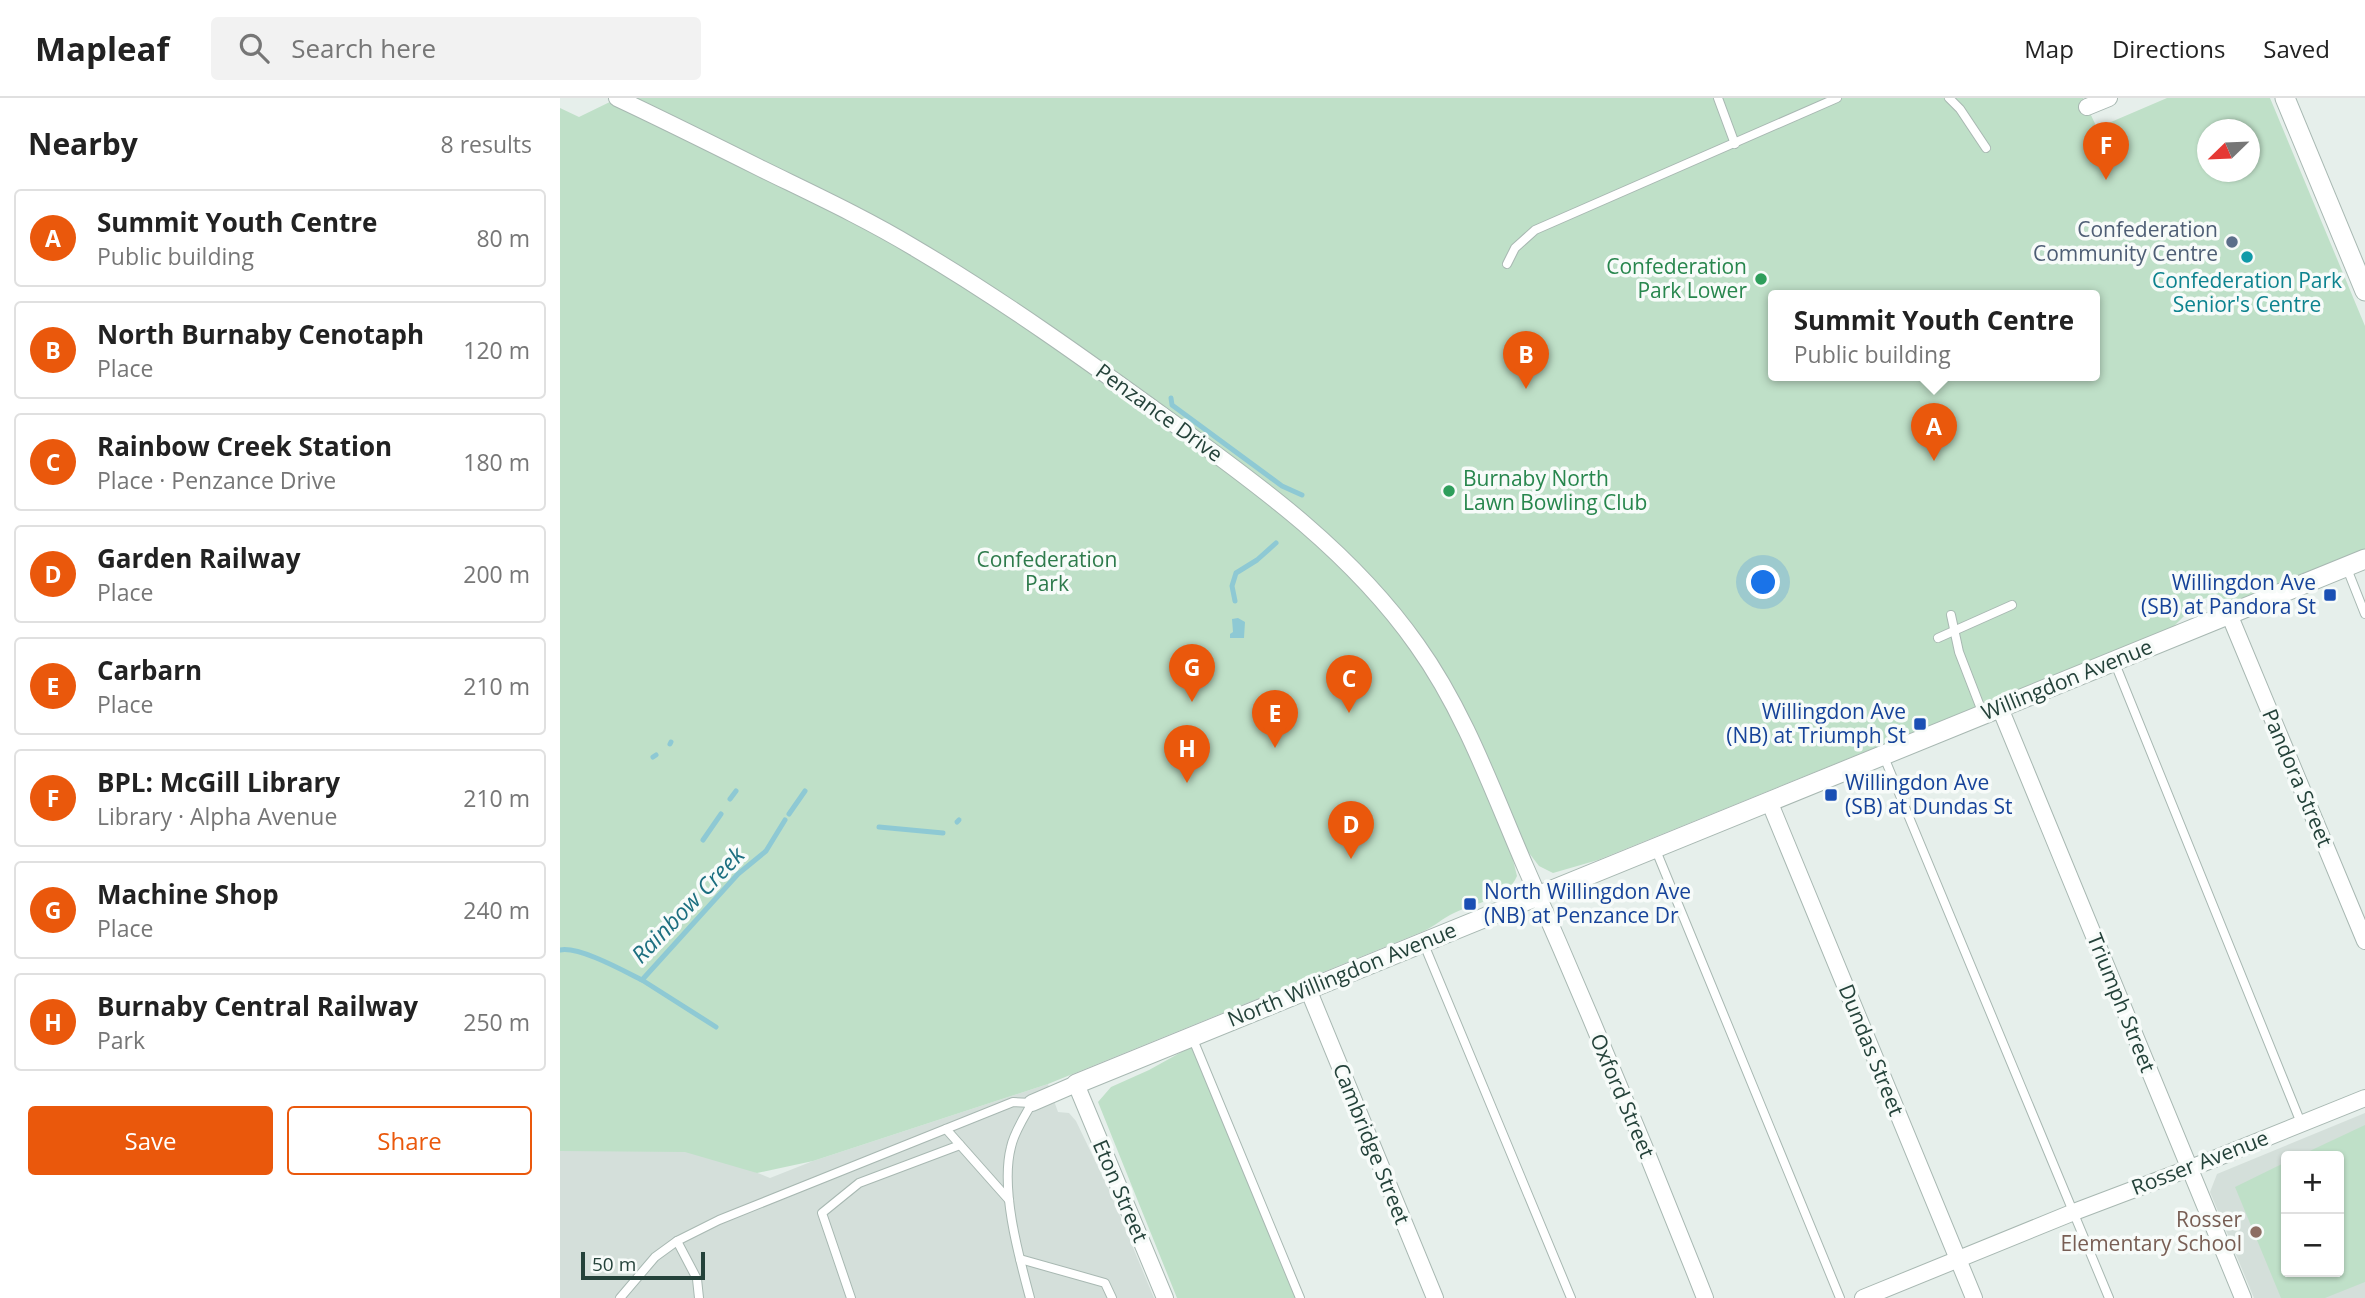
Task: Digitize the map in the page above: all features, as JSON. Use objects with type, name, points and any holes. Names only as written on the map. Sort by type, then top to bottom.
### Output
[{"type":"street","name":"Penzance Drive","points":[[617,98],[837,205],[912,246],[990,295],[1123,386],[1252,481],[1300,520],[1373,591],[1430,664],[1479,758],[1538,895]]},
{"type":"street","points":[[2087,107],[2109,98]]},
{"type":"street","points":[[2285,98],[2365,290]]},
{"type":"street","name":"Willingdon Avenue","points":[[1769,801],[2365,559]]},
{"type":"street","name":"Pandora Street","points":[[2229,614],[2365,941]]},
{"type":"street","name":"Triumph Street","points":[[1992,711],[2190,1168],[2243,1298]]},
{"type":"street","name":"North Willingdon Avenue","points":[[1032,1103],[1769,801]]},
{"type":"street","name":"Dundas Street","points":[[1769,801],[1973,1298]]},
{"type":"street","name":"Oxford Street","points":[[1538,895],[1705,1298]]},
{"type":"street","name":"Cambridge Street","points":[[1308,989],[1435,1298]]},
{"type":"street","name":"Eton Street","points":[[1076,1084],[1165,1298]]},
{"type":"street","name":"Rosser Avenue","points":[[1863,1298],[2365,1098]]},
{"type":"lane","points":[[1718,98],[1735,144]]},
{"type":"lane","points":[[1507,264],[1516,248],[1535,230],[1837,98]]},
{"type":"lane","points":[[1949,98],[1986,148]]},
{"type":"lane","points":[[2346,566],[2365,614]]},
{"type":"lane","points":[[1938,638],[2012,605]]},
{"type":"lane","points":[[1951,615],[1959,652],[1992,711]]},
{"type":"lane","points":[[2114,661],[2301,1123]]},
{"type":"lane","points":[[1882,754],[2109,1298]]},
{"type":"lane","points":[[1655,848],[1840,1298]]},
{"type":"lane","points":[[1423,942],[1571,1298]]},
{"type":"lane","points":[[1192,1037],[1300,1298]]},
{"type":"lane","points":[[620,1298],[655,1257],[677,1241],[719,1220],[1013,1102],[1032,1103],[1010,1147],[1008,1177],[1014,1236],[1030,1298]]},
{"type":"lane","points":[[946,1129],[1010,1201]]},
{"type":"lane","points":[[851,1298],[822,1213],[859,1182],[960,1145]]},
{"type":"lane","points":[[677,1241],[697,1279],[699,1298]]},
{"type":"lane","points":[[1020,1259],[1105,1283],[1112,1298]]},
{"type":"shaded area","points":[[1048,1084],[1058,1112],[1069,1113],[1076,1121],[1110,1192],[1154,1298],[560,1298],[560,1128],[687,1145],[770,1178],[813,1161]]},
{"type":"shaded area","name":"Rosser Elementary School","points":[[2365,1113],[2365,1298],[2254,1298],[2210,1192],[2217,1174]]},
{"type":"green space","name":"Confederation Park","points":[[618,98],[2083,98],[2097,128],[2167,98],[2270,98],[2365,326],[2365,549],[2239,601],[2229,602],[2216,594],[2191,604],[2188,612],[2173,627],[1598,860],[1553,873],[1539,866],[1526,849],[1512,856],[1517,876],[1513,884],[1490,899],[1454,913],[1424,931],[1048,1084],[813,1161],[757,1173],[685,1152],[560,1151],[560,108],[579,117]]},
{"type":"green space","points":[[1196,1044],[1300,1298],[1177,1298],[1098,1102],[1111,1087]]},
{"type":"green space","points":[[2365,1125],[2365,1282],[2325,1298],[2281,1298],[2235,1187],[2281,1164],[2281,1277],[2344,1277],[2344,1151],[2310,1151]]},
{"type":"water","points":[[1238,618],[1245,622],[1244,638],[1230,638],[1233,632],[1232,619]]},
{"type":"waterway","points":[[1171,398],[1172,405],[1282,486],[1302,495]]},
{"type":"waterway","points":[[1235,601],[1232,586],[1236,573],[1257,560],[1276,543]]},
{"type":"waterway","points":[[730,799],[736,791]]},
{"type":"waterway","name":"Rainbow Creek","points":[[789,814],[805,791]]},
{"type":"waterway","points":[[703,840],[721,814]]},
{"type":"waterway","name":"Rainbow Creek","points":[[560,950],[590,955],[642,980],[738,874],[766,851],[785,820]]},
{"type":"waterway","points":[[879,827],[943,833]]},
{"type":"waterway","points":[[642,980],[716,1027]]},
{"type":"place","name":"BPL: McGill Library","points":[[2106,180]]},
{"type":"place","name":"Confederation Community Centre","points":[[2232,242]]},
{"type":"place","name":"Confederation Park Senior's Centre","points":[[2247,257]]},
{"type":"place","name":"Confederation Park Lower","points":[[1761,279]]},
{"type":"place","name":"North Burnaby Cenotaph","points":[[1526,389]]},
{"type":"place","name":"Summit Youth Centre","points":[[1934,461]]},
{"type":"place","name":"Burnaby North Lawn Bowling Club","points":[[1449,491]]},
{"type":"place","name":"Willingdon Ave (SB) at Pandora St","points":[[2330,595]]},
{"type":"place","name":"Machine Shop","points":[[1192,702]]},
{"type":"place","name":"Rainbow Creek Station","points":[[1349,713]]},
{"type":"place","name":"Willingdon Ave (NB) at Triumph St","points":[[1920,724]]},
{"type":"place","name":"Carbarn","points":[[1275,748]]},
{"type":"place","name":"Burnaby Central Railway","points":[[1187,783]]},
{"type":"place","name":"Willingdon Ave (SB) at Dundas St","points":[[1831,795]]},
{"type":"place","name":"Garden Railway","points":[[1351,859]]},
{"type":"place","name":"North Willingdon Ave (NB) at Penzance Dr","points":[[1470,904]]},
{"type":"place","name":"Rosser Elementary School","points":[[2256,1232]]}]
